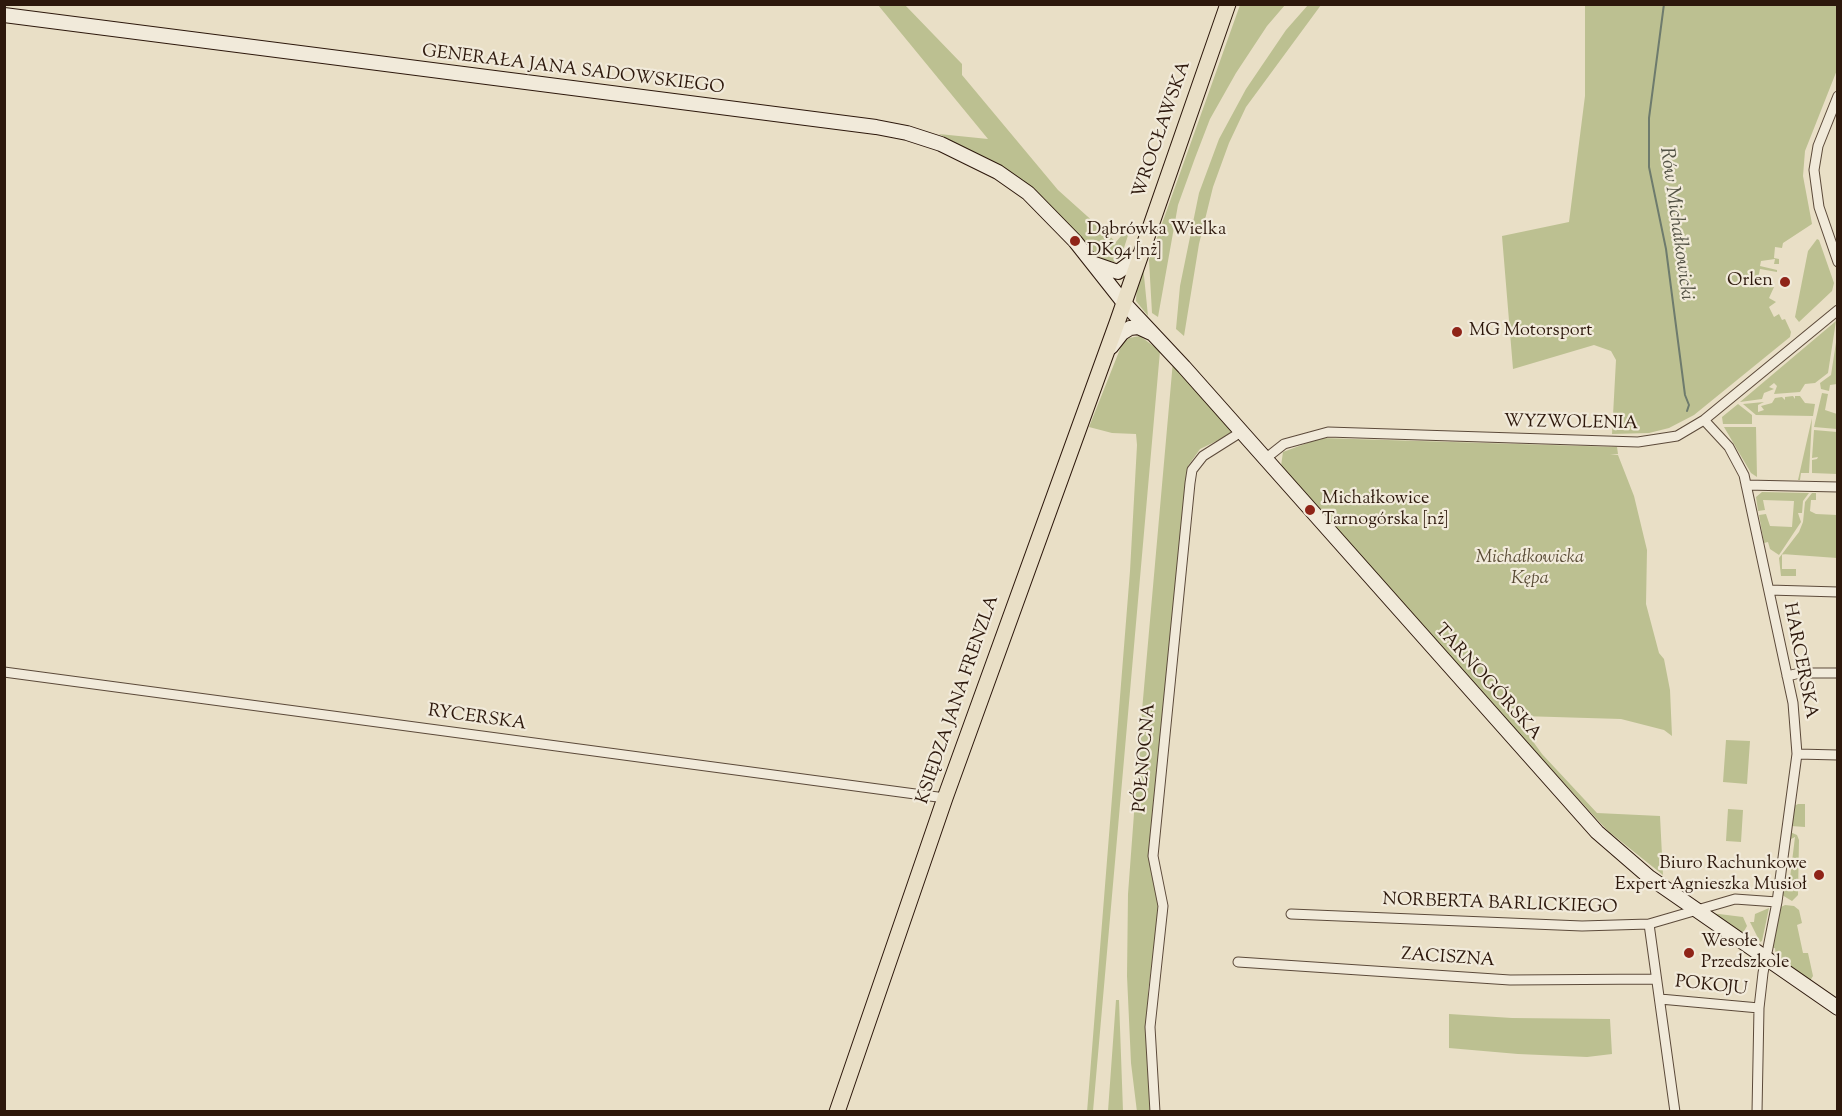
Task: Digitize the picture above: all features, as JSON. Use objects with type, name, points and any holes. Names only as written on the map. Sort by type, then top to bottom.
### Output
[{"type":"main road","name":"WROCŁAWSKA","points":[[1124,303],[1138,257],[1228,4]]},
{"type":"main road","name":"KSIĘDZA JANA FRENZLA","points":[[837,1112],[945,798],[1124,303]]},
{"type":"street","name":"GENERAŁA JANA SADOWSKIEGO","points":[[4,15],[907,133],[941,144],[1008,178],[1043,207],[1093,263],[1124,303]]},
{"type":"street","points":[[1838,96],[1818,146],[1814,170],[1819,207],[1838,262]]},
{"type":"street","points":[[1093,263],[1107,270],[1118,272],[1138,257]]},
{"type":"street","name":"TARNOGÓRSKA","points":[[1124,303],[1572,806],[1614,848],[1765,959],[1838,1008]]},
{"type":"street","name":"WYZWOLENIA","points":[[1265,459],[1284,444],[1328,432],[1638,442],[1677,436],[1704,420],[1838,310]]},
{"type":"street","points":[[1106,353],[1122,333],[1130,328],[1138,327],[1153,334]]},
{"type":"street","name":"HARCERSKA","points":[[1704,420],[1729,447],[1746,485],[1793,703],[1797,754],[1777,902],[1765,959],[1759,1008],[1757,1112]]},
{"type":"street","name":"PÓŁNOCNA","points":[[1155,1112],[1150,1027],[1163,906],[1153,856],[1190,483],[1192,470],[1203,456],[1241,432]]},
{"type":"street","points":[[1746,485],[1838,487]]},
{"type":"street","points":[[1768,590],[1838,592]]},
{"type":"street","name":"RYCERSKA","points":[[4,672],[945,798]]},
{"type":"street","points":[[1787,676],[1838,674]]},
{"type":"street","points":[[1797,754],[1838,755]]},
{"type":"street","name":"NORBERTA BARLICKIEGO","points":[[1291,914],[1514,925],[1649,924],[1736,899],[1777,902]]},
{"type":"street","points":[[1649,924],[1675,1112]]},
{"type":"street","name":"ZACISZNA","points":[[1238,962],[1510,980],[1656,979]]},
{"type":"street","name":"POKOJU","points":[[1660,999],[1759,1008]]},
{"type":"green space","points":[[878,5],[905,5],[962,64],[962,75],[1058,190],[1116,242],[1132,223],[1121,257],[1114,262],[1105,261],[995,165],[939,134],[988,139]]},
{"type":"green space","points":[[1240,5],[1285,5],[1267,26],[1236,73],[1210,119],[1178,205],[1158,317],[1152,313],[1149,260]]},
{"type":"green space","points":[[1308,5],[1321,5],[1246,107],[1229,143],[1213,187],[1199,244],[1184,336],[1176,329],[1180,286],[1199,193],[1219,139],[1246,89],[1286,30]]},
{"type":"green space","points":[[1585,5],[1837,5],[1837,70],[1805,151],[1803,176],[1812,224],[1783,243],[1782,248],[1775,247],[1774,258],[1779,259],[1779,264],[1774,264],[1775,259],[1761,261],[1760,266],[1777,270],[1777,272],[1760,269],[1757,283],[1774,287],[1769,298],[1776,302],[1769,307],[1774,317],[1779,314],[1782,320],[1785,319],[1791,332],[1790,337],[1694,415],[1669,428],[1649,433],[1612,434],[1616,360],[1611,351],[1594,345],[1513,369],[1502,236],[1569,222],[1585,96]]},
{"type":"green space","points":[[1817,239],[1834,283],[1832,291],[1799,322],[1795,317],[1808,251]]},
{"type":"green space","points":[[1143,266],[1148,316],[1136,301],[1137,283]]},
{"type":"green space","points":[[1836,321],[1828,373],[1815,383],[1805,384],[1800,392],[1774,394],[1777,386],[1774,383],[1769,387],[1774,389],[1764,393],[1762,399],[1740,402]]},
{"type":"green space","points":[[1140,336],[1160,351],[1093,1111],[1087,1112],[1130,571],[1137,445],[1136,434],[1112,433],[1089,427],[1122,344],[1129,338]]},
{"type":"green space","points":[[1837,336],[1837,384],[1830,385],[1829,391],[1821,389],[1820,383],[1831,375]]},
{"type":"green space","points":[[1173,361],[1233,433],[1200,449],[1188,466],[1149,861],[1160,905],[1148,992],[1148,1077],[1151,1111],[1137,1112],[1131,1063],[1127,976],[1128,894]]},
{"type":"green space","points":[[1822,393],[1828,394],[1825,410],[1837,414],[1837,429],[1814,427]]},
{"type":"green space","points":[[1793,396],[1795,399],[1795,396],[1800,396],[1805,403],[1815,404],[1813,416],[1756,415],[1743,404],[1764,402],[1758,405],[1758,412],[1764,410],[1761,406],[1772,403],[1775,398],[1782,397],[1785,400],[1785,397]]},
{"type":"green space","points":[[1738,404],[1752,415],[1752,424],[1723,424],[1722,417]]},
{"type":"green space","points":[[1812,418],[1809,473],[1801,473],[1800,480],[1798,480]]},
{"type":"green space","points":[[1724,427],[1756,427],[1757,477],[1751,473]]},
{"type":"green space","points":[[1814,430],[1837,432],[1837,474],[1812,473],[1812,460],[1818,457],[1812,458]]},
{"type":"green space","name":"Michałkowicka Kępa","points":[[1321,438],[1617,447],[1618,454],[1610,454],[1618,455],[1634,496],[1647,550],[1646,604],[1659,653],[1664,659],[1670,690],[1672,736],[1664,730],[1621,719],[1521,716],[1519,722],[1542,754],[1597,813],[1660,816],[1663,875],[1608,831],[1415,619],[1281,466],[1283,452]]},
{"type":"green space","points":[[1762,492],[1809,493],[1803,501],[1802,513],[1798,513],[1801,522],[1779,555],[1770,549],[1768,542],[1764,543],[1759,515],[1766,514],[1770,526],[1792,527],[1794,501],[1763,500],[1765,510],[1758,511],[1756,497]]},
{"type":"green space","points":[[1812,493],[1816,493],[1816,500],[1811,500],[1810,511],[1816,514],[1837,515],[1837,558],[1782,554],[1799,532],[1803,522],[1805,502]]},
{"type":"green space","points":[[1782,554],[1782,569],[1796,569],[1796,576],[1781,576],[1779,558]]},
{"type":"green space","points":[[1726,740],[1750,741],[1747,784],[1723,782]]},
{"type":"green space","points":[[1805,804],[1805,827],[1791,826],[1794,806]]},
{"type":"green space","points":[[1728,809],[1743,810],[1741,842],[1726,841]]},
{"type":"green space","points":[[1790,832],[1797,835],[1799,840],[1798,895],[1792,901],[1782,895],[1783,890],[1789,886],[1795,837],[1789,840]]},
{"type":"green space","points":[[1794,906],[1799,910],[1802,923],[1797,925],[1803,953],[1808,953],[1813,976],[1810,981],[1776,956],[1775,948],[1772,948],[1781,907]]},
{"type":"green space","points":[[1769,908],[1760,942],[1750,922],[1754,922],[1755,914]]},
{"type":"green space","points":[[1711,913],[1743,917],[1747,926],[1743,933]]},
{"type":"green space","points":[[1116,1000],[1119,1000],[1123,1111],[1108,1111]]},
{"type":"green space","points":[[1449,1014],[1512,1018],[1610,1019],[1612,1054],[1587,1057],[1449,1048]]},
{"type":"waterway","name":"Rów Michałkowicki","points":[[1664,4],[1649,118],[1649,167],[1666,249],[1685,395],[1689,405],[1687,411]]},
{"type":"place","name":"Dąbrówka Wielka DK94 [nż]","points":[[1075,241]]},
{"type":"place","name":"Orlen","points":[[1785,282]]},
{"type":"place","name":"MG Motorsport","points":[[1457,332]]},
{"type":"place","name":"Michałkowice Tarnogórska [nż]","points":[[1310,510]]},
{"type":"place","name":"Biuro Rachunkowe Expert Agnieszka Musioł","points":[[1819,875]]},
{"type":"place","name":"Wesołe Przedszkole","points":[[1689,953]]}]
